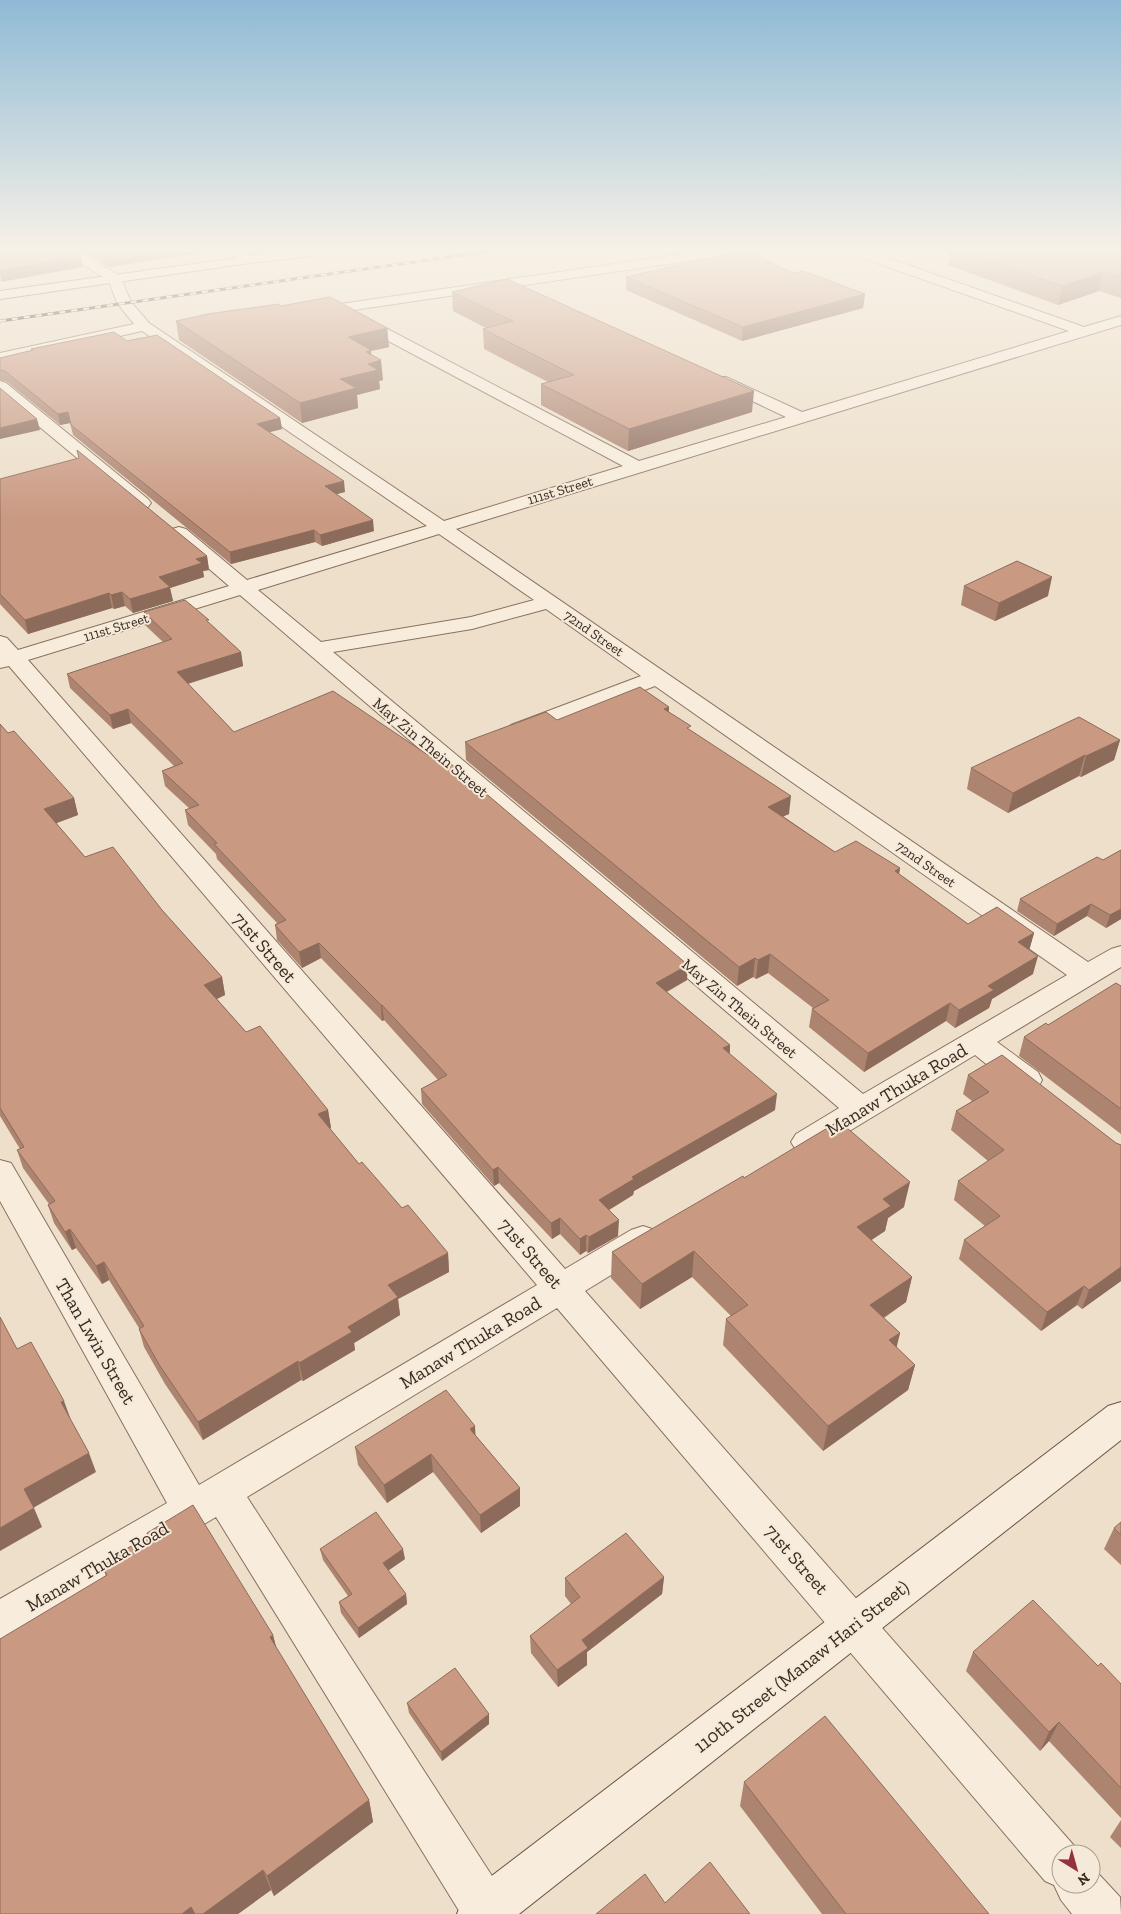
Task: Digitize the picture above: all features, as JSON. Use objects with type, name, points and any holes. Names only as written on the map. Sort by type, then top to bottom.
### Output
[{"type":"street","points":[[0,358],[105,340]]},
{"type":"street","name":"72nd Street","points":[[173,340],[1087,975]]},
{"type":"street","points":[[396,340],[637,467]]},
{"type":"street","name":"111st Street","points":[[5,654],[245,588],[440,526],[1051,340]]},
{"type":"street","points":[[710,375],[800,417]]},
{"type":"street","name":"May Zin Thein Street","points":[[0,386],[316,649],[454,754],[860,1110]]},
{"type":"street","points":[[316,649],[472,623],[550,602]]},
{"type":"street","name":"71st Street","points":[[5,654],[855,1625],[1051,1853]]},
{"type":"street","points":[[500,737],[658,677]]},
{"type":"street","name":"Manaw Thuka Road","points":[[783,1156],[1121,955]]},
{"type":"street","points":[[976,1041],[1045,1094]]},
{"type":"street","name":"Than Lwin Street","points":[[0,1172],[207,1501],[483,1912]]},
{"type":"street","name":"Manaw Thuka Road","points":[[0,1622],[207,1501],[672,1222]]},
{"type":"street","name":"110th Street (Manaw Hari Street)","points":[[483,1912],[1121,1418]]},
{"type":"street","points":[[1086,1894],[1103,1914]]},
{"type":"building","points":[[73,340],[165,340],[280,418],[257,424],[344,481],[325,486],[373,520],[320,535],[314,530],[230,552],[71,425],[68,412],[58,414],[5,371],[0,370],[0,358],[33,350],[31,349]]},
{"type":"building","points":[[205,340],[354,340],[371,350],[366,352],[381,360],[368,364],[378,370],[340,379],[356,388],[300,403]]},
{"type":"building","points":[[505,340],[642,340],[754,391],[629,429],[541,384],[574,375]]},
{"type":"building","points":[[0,388],[37,419],[0,428]]},
{"type":"building","points":[[77,450],[207,556],[196,559],[202,563],[159,577],[170,587],[130,599],[122,592],[111,595],[109,593],[25,620],[0,594],[0,479],[79,458]]},
{"type":"building","points":[[1017,561],[1052,577],[999,603],[964,586]]},
{"type":"building","points":[[185,600],[209,620],[206,620],[241,652],[177,672],[234,732],[333,691],[428,755],[437,752],[688,965],[656,983],[730,1045],[723,1048],[777,1094],[632,1177],[634,1179],[599,1200],[619,1220],[589,1237],[586,1235],[580,1239],[560,1218],[551,1223],[498,1167],[493,1170],[421,1089],[447,1075],[382,1005],[319,943],[299,952],[275,925],[286,920],[214,844],[217,843],[185,810],[199,805],[162,771],[183,763],[128,709],[110,715],[67,674],[172,639],[144,612]]},
{"type":"building","points":[[640,687],[669,707],[664,709],[691,726],[687,728],[791,796],[768,807],[835,852],[856,841],[900,868],[895,871],[968,924],[997,907],[1034,933],[1018,942],[1038,956],[988,986],[994,990],[959,1010],[950,1003],[868,1053],[812,1009],[829,1000],[770,954],[758,960],[755,958],[739,967],[465,742],[546,712],[557,720]]},
{"type":"building","points":[[1079,717],[1120,740],[1085,755],[1013,793],[971,768]]},
{"type":"building","points":[[0,724],[8,733],[14,731],[74,798],[44,809],[85,857],[113,847],[162,910],[222,977],[204,985],[246,1032],[260,1026],[328,1110],[318,1114],[359,1164],[362,1162],[402,1208],[408,1205],[448,1253],[388,1285],[398,1297],[348,1327],[352,1332],[299,1363],[298,1361],[198,1422],[160,1366],[139,1329],[144,1326],[104,1262],[96,1266],[70,1229],[65,1232],[48,1205],[55,1201],[17,1150],[24,1147],[0,1108]]},
{"type":"building","points":[[1121,850],[1121,909],[1110,915],[1091,904],[1057,924],[1020,899],[1097,857],[1103,860]]},
{"type":"building","points":[[1116,983],[1121,986],[1121,1109],[1024,1037],[1046,1023],[1048,1025]]},
{"type":"building","points":[[1002,1055],[1121,1145],[1121,1267],[1089,1290],[1084,1286],[1047,1312],[964,1240],[1000,1216],[958,1181],[1004,1150],[956,1111],[989,1092],[968,1075]]},
{"type":"building","points":[[839,1121],[910,1182],[883,1199],[891,1206],[857,1227],[912,1277],[870,1305],[900,1333],[889,1340],[915,1365],[828,1426],[726,1319],[748,1305],[694,1251],[642,1284],[612,1252],[743,1176],[744,1178]]},
{"type":"building","points":[[0,1317],[17,1349],[31,1342],[64,1401],[61,1402],[89,1453],[24,1489],[34,1508],[0,1528]]},
{"type":"building","points":[[446,1390],[475,1426],[470,1429],[520,1488],[480,1515],[431,1454],[384,1485],[355,1447]]},
{"type":"building","points":[[193,1505],[273,1635],[270,1637],[369,1800],[267,1876],[263,1870],[203,1914],[195,1914],[191,1907],[182,1914],[0,1914],[0,1639],[107,1575],[101,1564],[148,1536],[147,1533]]},
{"type":"building","points":[[376,1512],[403,1549],[383,1563],[406,1594],[358,1628],[339,1602],[352,1594],[320,1549]]},
{"type":"building","points":[[1121,1522],[1121,1535],[1114,1528]]},
{"type":"building","points":[[626,1533],[664,1577],[582,1640],[588,1648],[557,1670],[530,1636],[580,1597],[565,1578]]},
{"type":"building","points":[[1033,1600],[1098,1666],[1101,1663],[1121,1684],[1121,1788],[1059,1722],[1049,1732],[973,1652]]},
{"type":"building","points":[[455,1668],[489,1714],[441,1752],[407,1703]]},
{"type":"building","points":[[825,1716],[989,1914],[846,1914],[744,1782]]},
{"type":"building","points":[[710,1862],[750,1914],[596,1914],[645,1874],[665,1903]]}]
